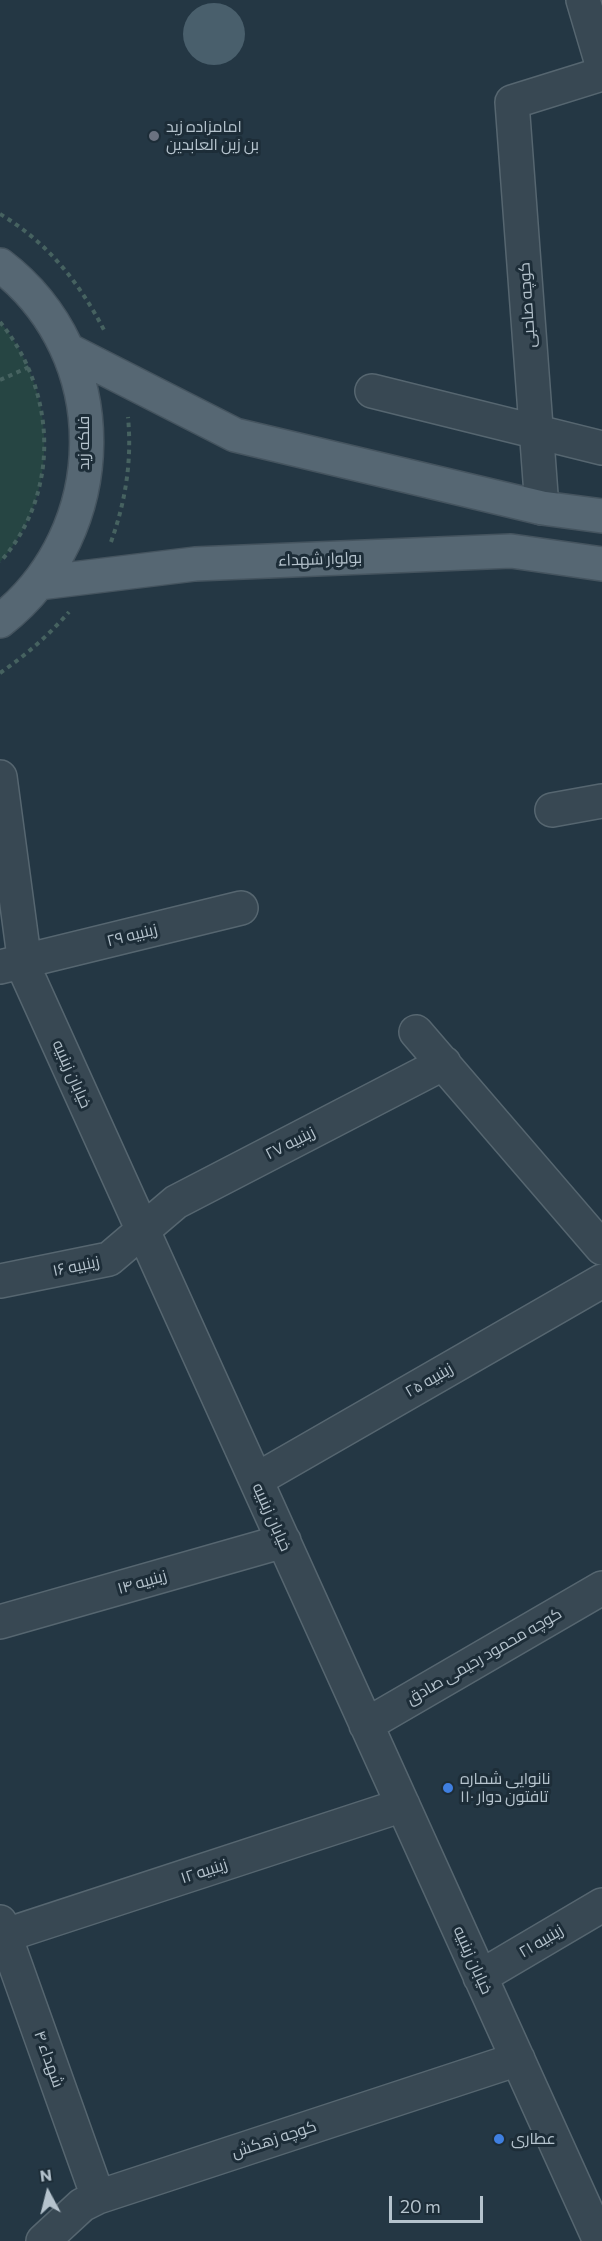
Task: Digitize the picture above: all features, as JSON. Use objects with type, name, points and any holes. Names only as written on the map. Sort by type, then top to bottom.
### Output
[{"type":"main road","name":"فلکه زید","points":[[0,266],[25,287],[41,307],[68,351],[77,376],[86,421],[87,457],[84,484],[67,536],[39,583],[0,621]]},
{"type":"main road","points":[[68,351],[236,435],[542,508],[602,516]]},
{"type":"main road","name":"بولوار شهداء","points":[[39,583],[195,564],[511,552],[602,564]]},
{"type":"street","points":[[583,0],[602,63]]},
{"type":"street","name":"کوچه صاحبی","points":[[542,508],[512,102],[602,74]]},
{"type":"street","points":[[372,391],[602,448]]},
{"type":"street","name":"خیابان زینبیه","points":[[0,777],[12,964],[26,972],[480,1977],[597,2222]]},
{"type":"street","points":[[552,810],[602,801]]},
{"type":"street","name":"زینبیه ۲۹","points":[[12,964],[241,908]]},
{"type":"street","points":[[416,1032],[602,1248]]},
{"type":"street","name":"زینبیه ۲۷","points":[[142,1230],[176,1202],[444,1063]]},
{"type":"street","name":"زینبیه ۱۶","points":[[0,1281],[109,1259],[142,1230]]},
{"type":"street","name":"زینبیه ۲۵","points":[[255,1480],[602,1281]]},
{"type":"street","name":"زینبیه ۱۴","points":[[0,1622],[284,1541]]},
{"type":"street","name":"کوچه محمود رحیمی صادق","points":[[366,1725],[602,1588]]},
{"type":"street","name":"زینبیه ۱۲","points":[[2,1932],[403,1805]]},
{"type":"street","name":"زینبیه ۲۱","points":[[480,1977],[602,1905]]},
{"type":"street","name":"شهداء ۴","points":[[2,1932],[98,2197]]},
{"type":"street","name":"کوچه زهکش","points":[[43,2241],[82,2205],[98,2197],[518,2059]]},
{"type":"path","points":[[0,322],[20,348],[29,367],[42,409],[45,453],[42,475],[33,507],[19,536],[0,562]]},
{"type":"path","points":[[0,380],[29,367]]},
{"type":"path","points":[[0,549],[6,555]]},
{"type":"green space","points":[[0,322],[19,349],[33,379],[41,410],[44,442],[42,474],[34,506],[20,535],[0,562]]},
{"type":"building","points":[[214,3],[226,5],[236,12],[243,22],[245,34],[243,46],[236,56],[226,63],[214,65],[202,63],[192,56],[185,46],[183,34],[185,22],[192,12],[202,5]]},
{"type":"place","name":"امامزاده زید بن زین العابدین","points":[[154,136]]},
{"type":"place","name":"نانوایی شماره ۱۱۰ تافتون دوار","points":[[448,1788]]},
{"type":"place","name":"عطاری","points":[[499,2139]]}]
